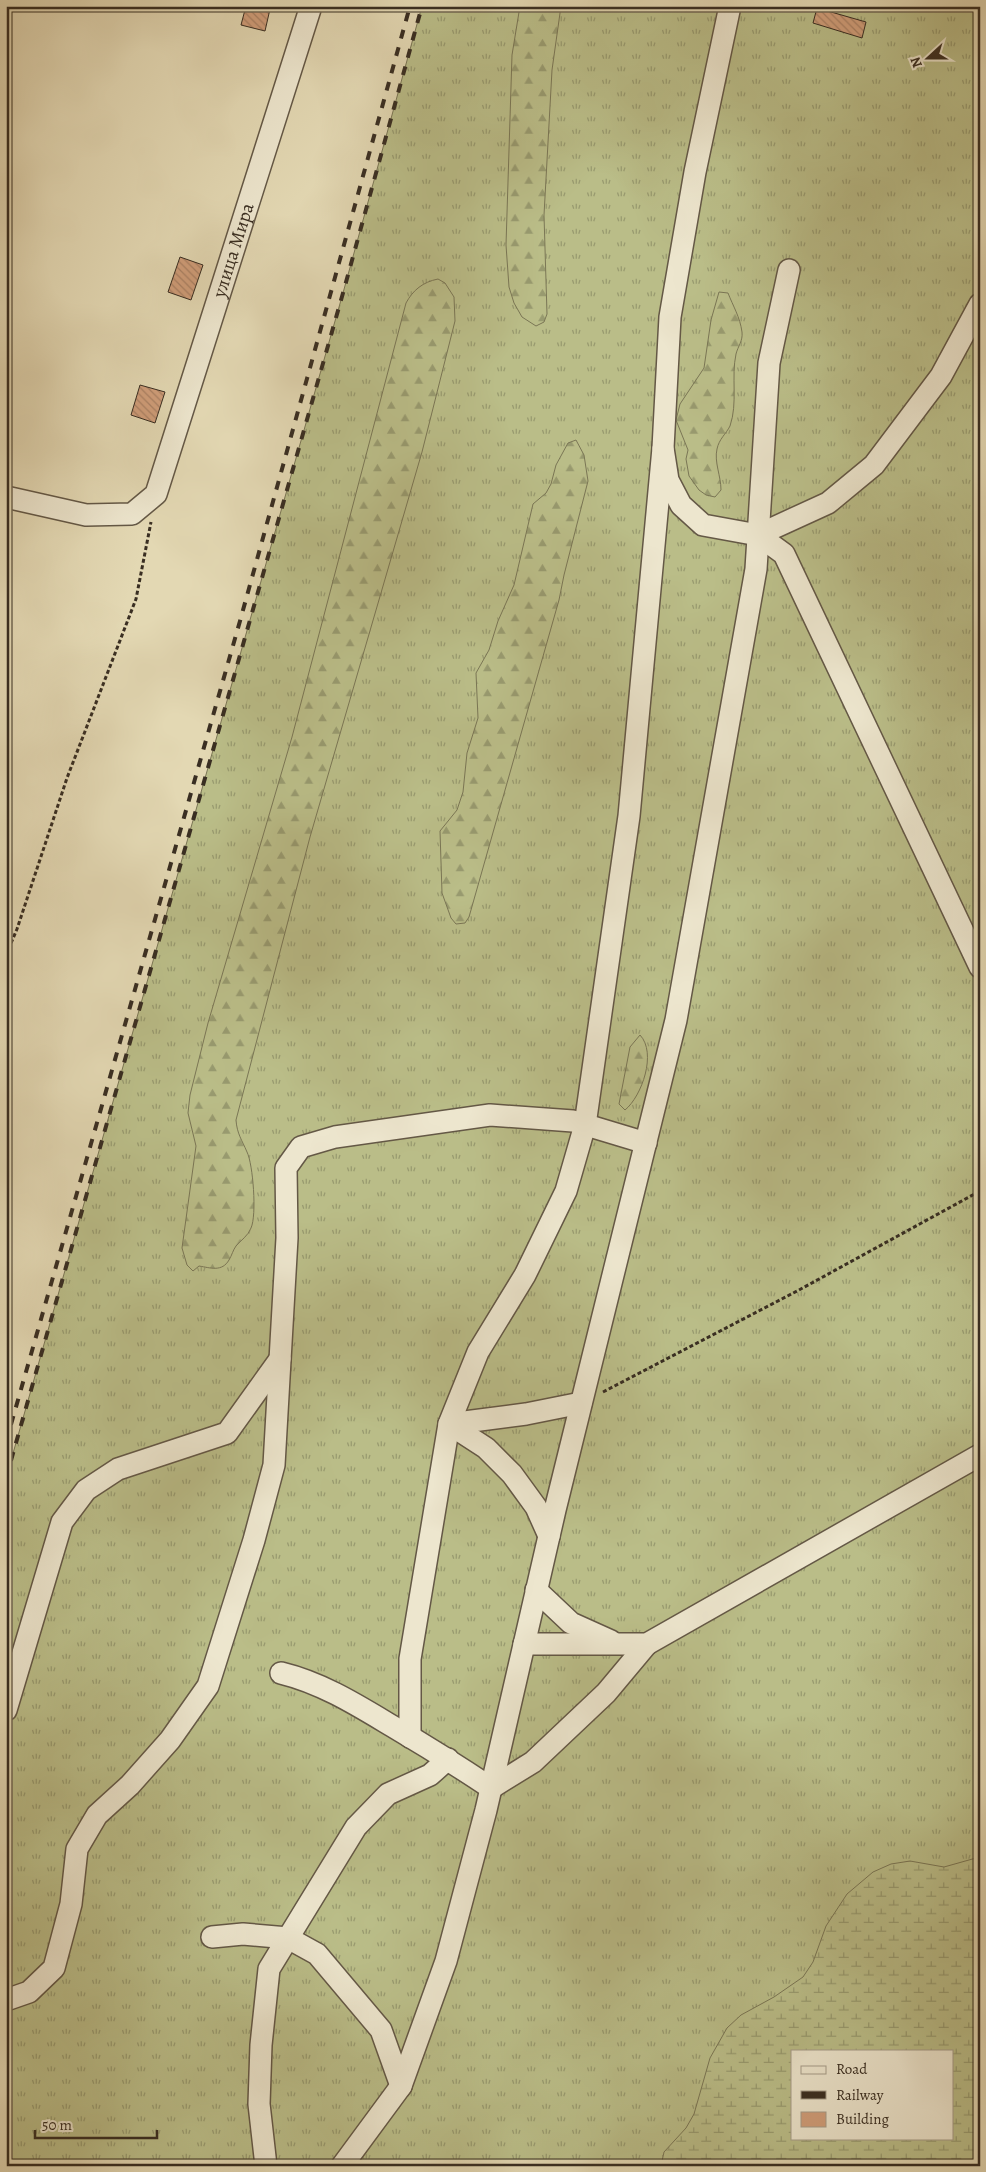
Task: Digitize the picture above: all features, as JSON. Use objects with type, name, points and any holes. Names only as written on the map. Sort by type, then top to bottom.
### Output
[{"type":"street","name":"улица Мира","points":[[156,494],[311,6]]},
{"type":"street","points":[[410,1737],[410,1659],[449,1424],[478,1352],[525,1275],[566,1191],[585,1125],[629,816],[662,448],[670,317],[695,172],[730,6]]},
{"type":"street","points":[[342,2166],[401,2086],[446,1961],[491,1788],[548,1536],[676,1020],[756,569],[769,363],[789,270]]},
{"type":"street","points":[[758,535],[828,503],[874,465],[941,376],[980,304]]},
{"type":"street","points":[[662,448],[668,480],[681,505],[703,525],[758,535],[784,554],[980,967]]},
{"type":"street","points":[[6,497],[86,515],[132,514],[156,494]]},
{"type":"street","points":[[6,2000],[29,1992],[54,1968],[71,1904],[77,1849],[97,1815],[130,1784],[170,1740],[208,1686],[254,1540],[274,1465],[287,1238],[286,1168],[301,1146],[334,1137],[490,1115],[573,1121],[646,1143]]},
{"type":"street","points":[[6,1710],[62,1522],[86,1490],[118,1469],[227,1433],[280,1359]]},
{"type":"street","points":[[449,1424],[526,1414],[581,1403]]},
{"type":"street","points":[[449,1424],[486,1448],[512,1474],[536,1507],[548,1536]]},
{"type":"street","points":[[491,1788],[533,1762],[606,1693],[647,1644],[980,1455]]},
{"type":"street","points":[[536,1590],[571,1623],[618,1644]]},
{"type":"street","points":[[524,1644],[647,1644]]},
{"type":"street","points":[[281,1673],[303,1678],[352,1701],[448,1759],[491,1788]]},
{"type":"street","points":[[266,2166],[259,2104],[261,2045],[269,1970],[356,1827],[388,1794],[430,1775],[448,1759]]},
{"type":"street","points":[[212,1937],[243,1934],[288,1938],[317,1954],[381,2030],[401,2086]]},
{"type":"path","points":[[6,954],[17,929],[67,778],[136,599],[156,494]]},
{"type":"path","points":[[581,1403],[799,1290],[980,1191]]},
{"type":"green space","points":[[422,6],[980,6],[980,2166],[6,2166],[6,1478],[343,293]]},
{"type":"green space","points":[[520,6],[561,6],[552,70],[544,215],[547,314],[544,322],[536,326],[522,317],[514,303],[509,287],[506,245],[512,55]]},
{"type":"green space","points":[[438,279],[445,283],[454,297],[455,321],[422,452],[310,837],[236,1120],[251,1167],[254,1201],[253,1221],[250,1231],[236,1246],[226,1264],[220,1268],[199,1266],[193,1271],[187,1265],[182,1248],[196,1146],[188,1113],[190,1095],[208,1023],[292,737],[406,303],[419,287]]},
{"type":"green space","points":[[719,292],[728,293],[740,321],[742,335],[736,354],[734,372],[734,408],[730,426],[717,449],[716,459],[721,490],[715,497],[706,495],[699,490],[689,476],[686,459],[688,450],[676,420],[680,404],[704,368],[711,320]]},
{"type":"green space","points":[[576,440],[584,455],[588,481],[559,600],[469,917],[465,923],[456,924],[451,918],[442,893],[440,831],[457,810],[463,792],[467,753],[478,718],[476,673],[489,650],[498,621],[514,585],[533,504],[546,493],[551,484],[556,465],[568,443]]},
{"type":"green space","points":[[640,1035],[645,1043],[647,1052],[645,1074],[637,1095],[625,1110],[619,1104],[630,1047]]},
{"type":"green space","points":[[976,1858],[980,1860],[980,2166],[661,2166],[664,2152],[686,2128],[694,2114],[710,2058],[727,2028],[741,2015],[774,1997],[803,1977],[813,1962],[826,1926],[847,1894],[873,1872],[891,1864],[910,1861],[944,1867]]},
{"type":"building","points":[[246,6],[259,6],[270,9],[265,31],[241,25]]},
{"type":"building","points":[[817,8],[866,22],[862,38],[813,23]]},
{"type":"building","points":[[180,257],[203,265],[191,300],[168,292]]},
{"type":"building","points":[[140,385],[165,392],[155,423],[131,415]]},
{"type":"railway","points":[[6,1442],[240,621],[410,6]]},
{"type":"railway","points":[[6,1478],[343,293],[422,6]]}]
